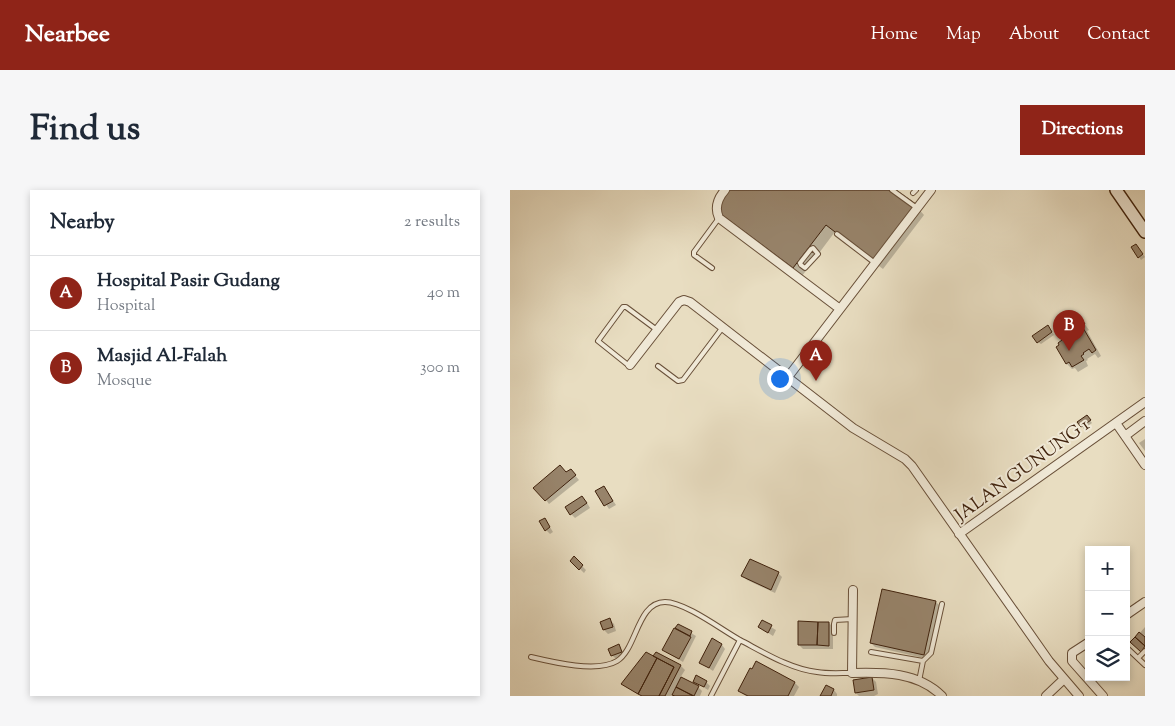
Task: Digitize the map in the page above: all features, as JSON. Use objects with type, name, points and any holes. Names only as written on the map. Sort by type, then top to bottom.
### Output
[{"type":"street","points":[[725,190],[717,204],[716,210],[719,218],[840,309]]},
{"type":"street","points":[[788,377],[931,190]]},
{"type":"street","points":[[1116,190],[1145,232]]},
{"type":"street","points":[[630,364],[678,302],[684,300],[690,302],[853,428],[908,462],[959,534]]},
{"type":"street","name":"JALAN GUNUNG 1","points":[[1079,696],[1049,661],[959,534],[1145,402]]},
{"type":"street","points":[[1125,436],[1145,421]]},
{"type":"street","points":[[1116,423],[1145,466]]},
{"type":"street","points":[[853,590],[852,673],[896,674],[919,681],[942,696]]},
{"type":"street","points":[[1130,613],[1145,602]]},
{"type":"street","points":[[1085,645],[1072,653],[1072,661],[1085,676]]},
{"type":"street","points":[[1046,696],[1064,679]]},
{"type":"street","points":[[1090,681],[1103,696]]},
{"type":"lane","points":[[892,190],[917,208]]},
{"type":"lane","points":[[712,268],[694,252],[719,218]]},
{"type":"lane","points":[[837,234],[875,263]]},
{"type":"lane","points":[[796,276],[802,267],[800,263],[813,248],[818,254],[807,268],[802,267]]},
{"type":"lane","points":[[630,364],[628,365],[598,341],[623,307],[626,306],[657,330]]},
{"type":"lane","points":[[658,366],[678,381],[681,381],[723,328]]},
{"type":"lane","points":[[530,657],[579,666],[602,666],[616,662],[631,645],[639,626],[653,606],[665,602],[676,604],[740,640],[796,666],[816,672],[852,673]]},
{"type":"lane","points":[[919,681],[923,661],[931,653],[942,604]]},
{"type":"lane","points":[[834,633],[836,620],[853,619]]},
{"type":"lane","points":[[711,696],[740,640]]},
{"type":"lane","points":[[1138,658],[1145,650]]},
{"type":"lane","points":[[1130,651],[1145,665]]},
{"type":"lane","points":[[871,652],[923,661]]},
{"type":"building","points":[[729,190],[896,190],[917,205],[874,262],[826,225],[793,268],[714,209]]},
{"type":"building","points":[[1136,244],[1143,254],[1138,258],[1131,247]]},
{"type":"building","points":[[1078,314],[1085,324],[1082,326],[1096,350],[1092,353],[1089,349],[1083,353],[1081,356],[1084,360],[1072,367],[1069,362],[1066,364],[1056,347],[1062,340],[1056,330],[1064,326],[1063,323]]},
{"type":"building","points":[[1048,325],[1052,332],[1037,343],[1032,336]]},
{"type":"building","points":[[1087,415],[1091,420],[1081,427],[1077,422]]},
{"type":"building","points":[[560,465],[566,472],[571,469],[576,475],[545,501],[533,488]]},
{"type":"building","points":[[604,486],[613,501],[604,506],[595,491]]},
{"type":"building","points":[[582,496],[587,503],[570,515],[565,507]]},
{"type":"building","points":[[545,518],[550,527],[545,531],[539,521]]},
{"type":"building","points":[[574,556],[583,565],[579,570],[570,561]]},
{"type":"building","points":[[750,559],[779,572],[771,590],[741,576]]},
{"type":"building","points":[[882,589],[936,601],[924,655],[870,643]]},
{"type":"building","points":[[610,618],[613,627],[603,630],[600,622]]},
{"type":"building","points":[[762,620],[772,625],[768,633],[758,627]]},
{"type":"building","points":[[798,621],[818,622],[817,645],[798,645]]},
{"type":"building","points":[[818,622],[829,622],[829,646],[817,645]]},
{"type":"building","points":[[678,624],[692,631],[690,636],[675,628]]},
{"type":"building","points":[[674,628],[691,637],[679,659],[662,650]]},
{"type":"building","points":[[1139,632],[1145,637],[1145,646],[1135,637]]},
{"type":"building","points":[[1135,637],[1145,646],[1141,652],[1130,642]]},
{"type":"building","points":[[712,638],[722,644],[709,668],[699,663]]},
{"type":"building","points":[[619,644],[622,652],[611,656],[608,649]]},
{"type":"building","points":[[646,652],[657,658],[638,694],[621,684]]},
{"type":"building","points":[[656,652],[681,665],[665,696],[659,696],[674,667],[653,656]]},
{"type":"building","points":[[657,658],[674,667],[659,696],[642,696],[638,694]]},
{"type":"building","points":[[756,661],[795,682],[788,696],[748,696],[738,691],[750,668],[752,669]]},
{"type":"building","points":[[696,675],[707,681],[704,687],[693,682]]},
{"type":"building","points":[[681,677],[699,686],[694,696],[676,687]]},
{"type":"building","points":[[872,677],[874,690],[855,693],[853,680]]},
{"type":"building","points":[[826,685],[834,689],[831,696],[820,696]]},
{"type":"building","points":[[676,687],[693,696],[672,695]]},
{"type":"place","name":"Masjid Al-Falah","points":[[1069,351]]},
{"type":"place","name":"Hospital Pasir Gudang","points":[[816,381]]}]
